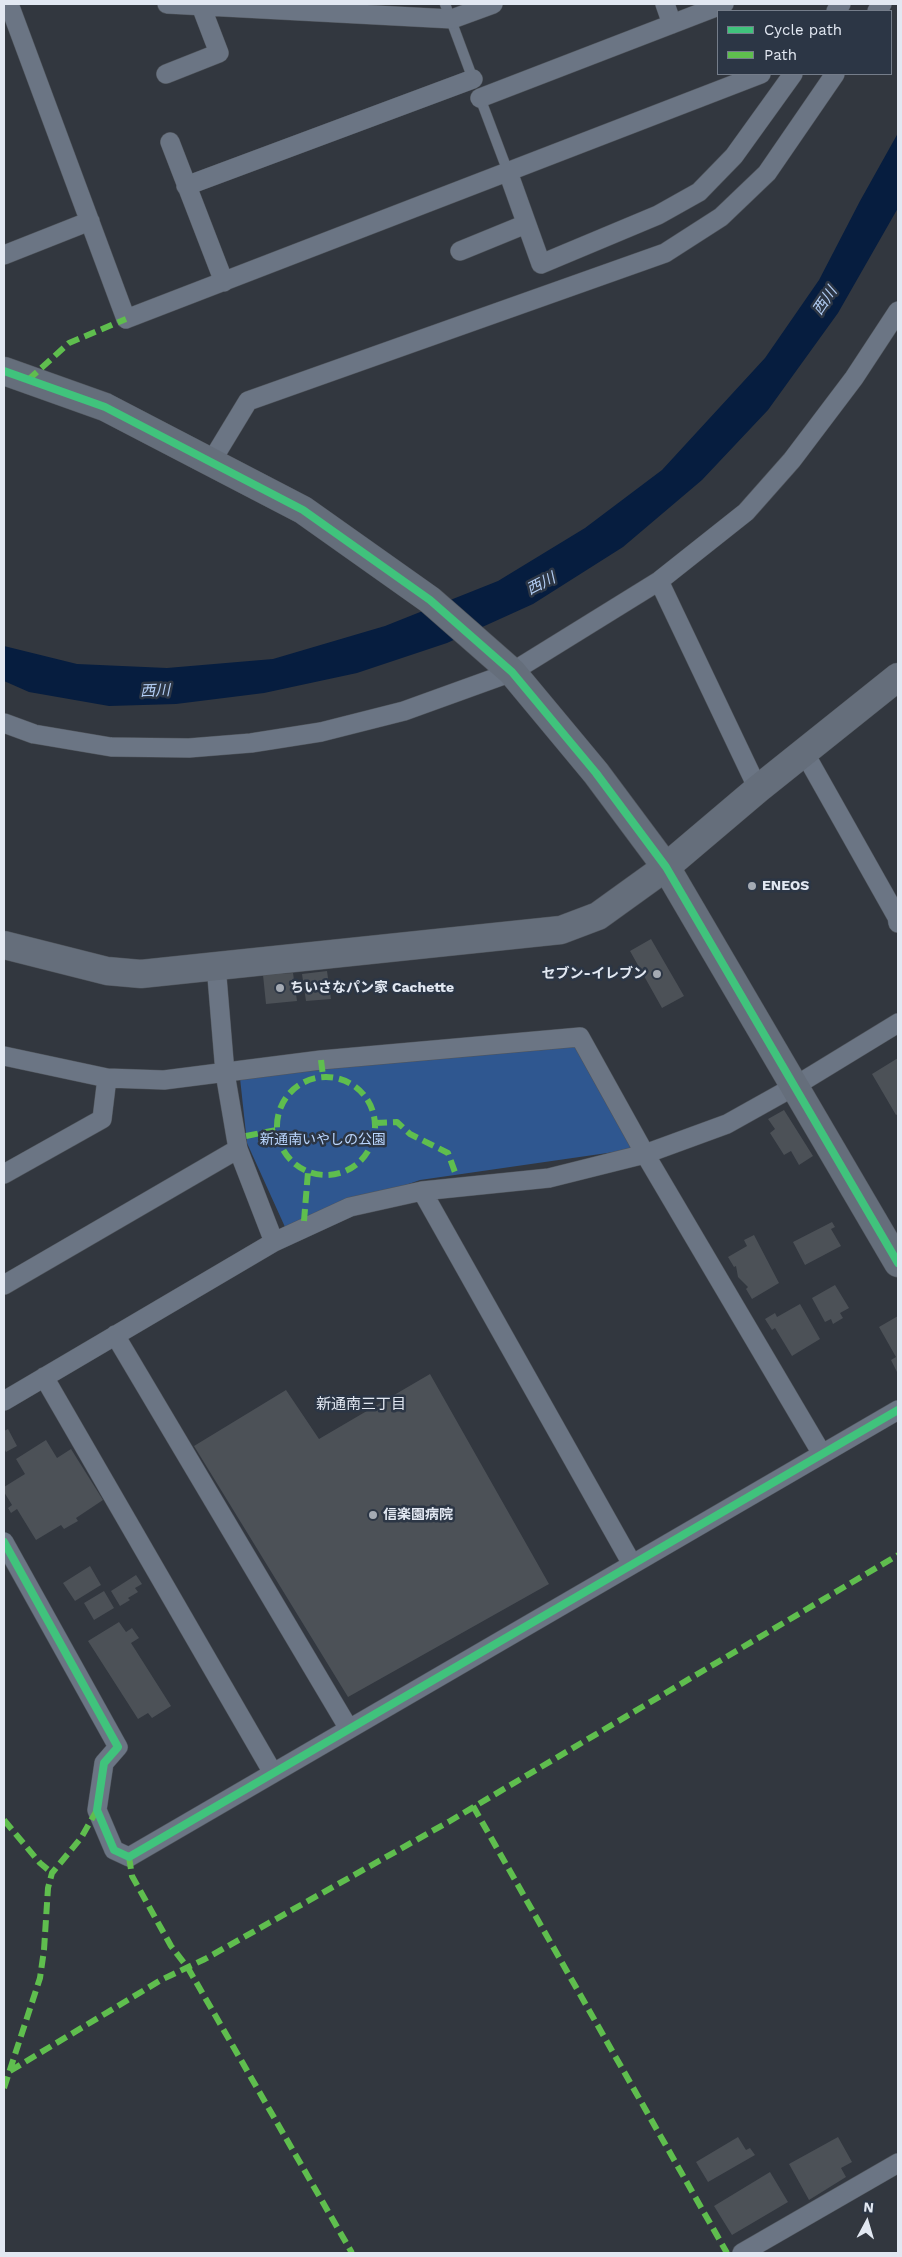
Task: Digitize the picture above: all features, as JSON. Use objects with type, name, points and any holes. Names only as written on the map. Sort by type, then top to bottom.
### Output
[{"type":"street","points":[[9,4],[126,319],[758,75]]},
{"type":"street","points":[[167,4],[448,12],[493,4]]},
{"type":"street","points":[[665,4],[672,24]]},
{"type":"street","points":[[480,98],[724,4]]},
{"type":"street","points":[[166,74],[219,53],[202,6]]},
{"type":"street","points":[[508,172],[541,264],[658,215],[699,192],[734,156],[793,75]]},
{"type":"street","points":[[211,462],[248,401],[673,248],[721,217],[767,173],[834,75]]},
{"type":"street","points":[[186,186],[473,79]]},
{"type":"street","points":[[170,142],[224,282]]},
{"type":"street","points":[[4,255],[90,221]]},
{"type":"street","points":[[460,251],[526,224]]},
{"type":"street","points":[[4,723],[34,734],[111,747],[190,748],[251,743],[322,732],[404,711],[512,672],[659,581],[746,512],[792,460],[854,378],[898,311]]},
{"type":"street","points":[[4,371],[106,407],[303,510],[430,600],[512,672],[596,773],[666,867],[898,1263]]},
{"type":"street","points":[[659,581],[758,789]]},
{"type":"street","points":[[4,945],[107,971],[141,974],[561,930],[598,916],[666,867],[758,789],[898,678]]},
{"type":"street","points":[[804,752],[897,917],[898,923]]},
{"type":"street","points":[[216,965],[225,1073],[238,1149],[274,1242]]},
{"type":"street","points":[[6,1395],[44,1377],[274,1242],[350,1207],[422,1191],[549,1178],[645,1154],[727,1124],[898,1023]]},
{"type":"street","points":[[4,1056],[107,1078],[164,1080],[321,1060],[580,1037],[645,1154],[822,1454]]},
{"type":"street","points":[[4,1174],[102,1119],[107,1078]]},
{"type":"street","points":[[4,1285],[238,1149]]},
{"type":"street","points":[[422,1191],[632,1564]]},
{"type":"street","points":[[115,1335],[349,1729]]},
{"type":"street","points":[[44,1377],[273,1773]]},
{"type":"street","points":[[4,1542],[118,1747],[104,1763],[97,1810],[114,1850],[129,1857],[898,1410]]},
{"type":"street","points":[[742,2253],[898,2164]]},
{"type":"lane","points":[[448,12],[508,172]]},
{"type":"green space","name":"新通南いやしの公園","points":[[576,1043],[635,1149],[420,1180],[285,1227],[247,1143],[240,1078]]},
{"type":"water","name":"西川","points":[[898,133],[898,208],[838,313],[768,410],[702,480],[623,547],[533,604],[447,643],[357,673],[264,693],[176,704],[109,706],[29,692],[4,681],[4,646],[77,664],[167,668],[273,659],[385,626],[498,581],[585,528],[662,470],[765,358],[819,280]]},
{"type":"building","name":"セブン-イレブン","points":[[651,939],[684,996],[662,1008],[630,951]]},
{"type":"building","points":[[327,971],[331,999],[306,1001],[302,974]]},
{"type":"building","name":"ちいさなパン家 Cachette","points":[[293,973],[297,1001],[266,1004],[263,975]]},
{"type":"building","points":[[898,1058],[898,1114],[896,1115],[872,1074]]},
{"type":"building","points":[[784,1110],[813,1156],[799,1165],[791,1151],[784,1155],[770,1133],[775,1129],[768,1119]]},
{"type":"building","points":[[832,1222],[835,1227],[831,1229],[841,1246],[805,1265],[793,1242]]},
{"type":"building","points":[[754,1235],[779,1283],[752,1299],[746,1289],[748,1287],[738,1277],[736,1266],[734,1267],[728,1257],[747,1246],[744,1240]]},
{"type":"building","points":[[835,1285],[849,1308],[840,1313],[843,1318],[833,1324],[831,1319],[825,1322],[812,1298]]},
{"type":"building","points":[[800,1304],[820,1339],[792,1356],[775,1328],[772,1330],[765,1319],[775,1313],[777,1317]]},
{"type":"building","points":[[898,1316],[898,1374],[891,1360],[896,1357],[879,1327]]},
{"type":"building","name":"信楽園病院","points":[[430,1374],[549,1584],[348,1697],[194,1446],[286,1390],[319,1439]]},
{"type":"building","points":[[8,1429],[17,1446],[6,1452],[4,1448],[4,1431]]},
{"type":"building","points":[[46,1440],[57,1458],[71,1449],[103,1500],[76,1518],[78,1521],[64,1529],[61,1525],[36,1540],[17,1509],[11,1513],[8,1508],[12,1505],[4,1492],[4,1487],[25,1474],[16,1459]]},
{"type":"building","points":[[90,1566],[101,1585],[75,1601],[63,1583]]},
{"type":"building","points":[[136,1575],[142,1584],[135,1588],[138,1592],[120,1606],[111,1591]]},
{"type":"building","points":[[104,1591],[114,1608],[94,1620],[84,1603]]},
{"type":"building","points":[[119,1622],[126,1632],[132,1628],[139,1638],[131,1643],[171,1706],[152,1718],[148,1713],[138,1719],[88,1641]]},
{"type":"building","points":[[738,2137],[746,2150],[750,2148],[755,2155],[708,2182],[696,2162]]},
{"type":"building","points":[[838,2137],[852,2162],[841,2168],[846,2177],[809,2200],[789,2164]]},
{"type":"building","points":[[770,2172],[788,2202],[732,2235],[714,2206]]},
{"type":"marked path","points":[[28,380],[69,343],[126,319]]},
{"type":"marked path","points":[[321,1060],[323,1076]]},
{"type":"marked path","points":[[326,1077],[345,1080],[361,1091],[372,1107],[375,1126],[372,1145],[361,1161],[345,1172],[326,1175],[307,1172],[291,1161],[280,1145],[277,1126],[280,1107],[291,1091],[307,1080],[326,1077]]},
{"type":"marked path","points":[[375,1123],[397,1122],[410,1134],[448,1153],[456,1175]]},
{"type":"marked path","points":[[246,1136],[276,1130]]},
{"type":"marked path","points":[[304,1221],[308,1172]]},
{"type":"marked path","points":[[10,2071],[161,1980],[205,1959],[450,1821],[898,1555]]},
{"type":"marked path","points":[[473,1806],[727,2253]]},
{"type":"marked path","points":[[4,2088],[40,1978],[44,1950],[48,1888],[52,1873],[81,1838],[97,1810]]},
{"type":"marked path","points":[[4,1820],[40,1863],[52,1873]]},
{"type":"marked path","points":[[129,1857],[132,1876],[171,1946],[188,1968],[352,2253]]},
{"type":"cycle path","points":[[4,371],[105,407],[303,510],[430,600],[512,672],[596,773],[666,867],[898,1263]]},
{"type":"cycle path","points":[[4,1542],[118,1747],[104,1763],[97,1810],[114,1850],[129,1857],[898,1410]]},
{"type":"place","name":"ENEOS","points":[[752,886]]},
{"type":"place","name":"セブン-イレブン","points":[[657,974]]},
{"type":"place","name":"ちいさなパン家 Cachette","points":[[280,988]]},
{"type":"place","name":"信楽園病院","points":[[373,1515]]},
{"type":"district","name":"新通南三丁目","points":[[361,1405]]}]
